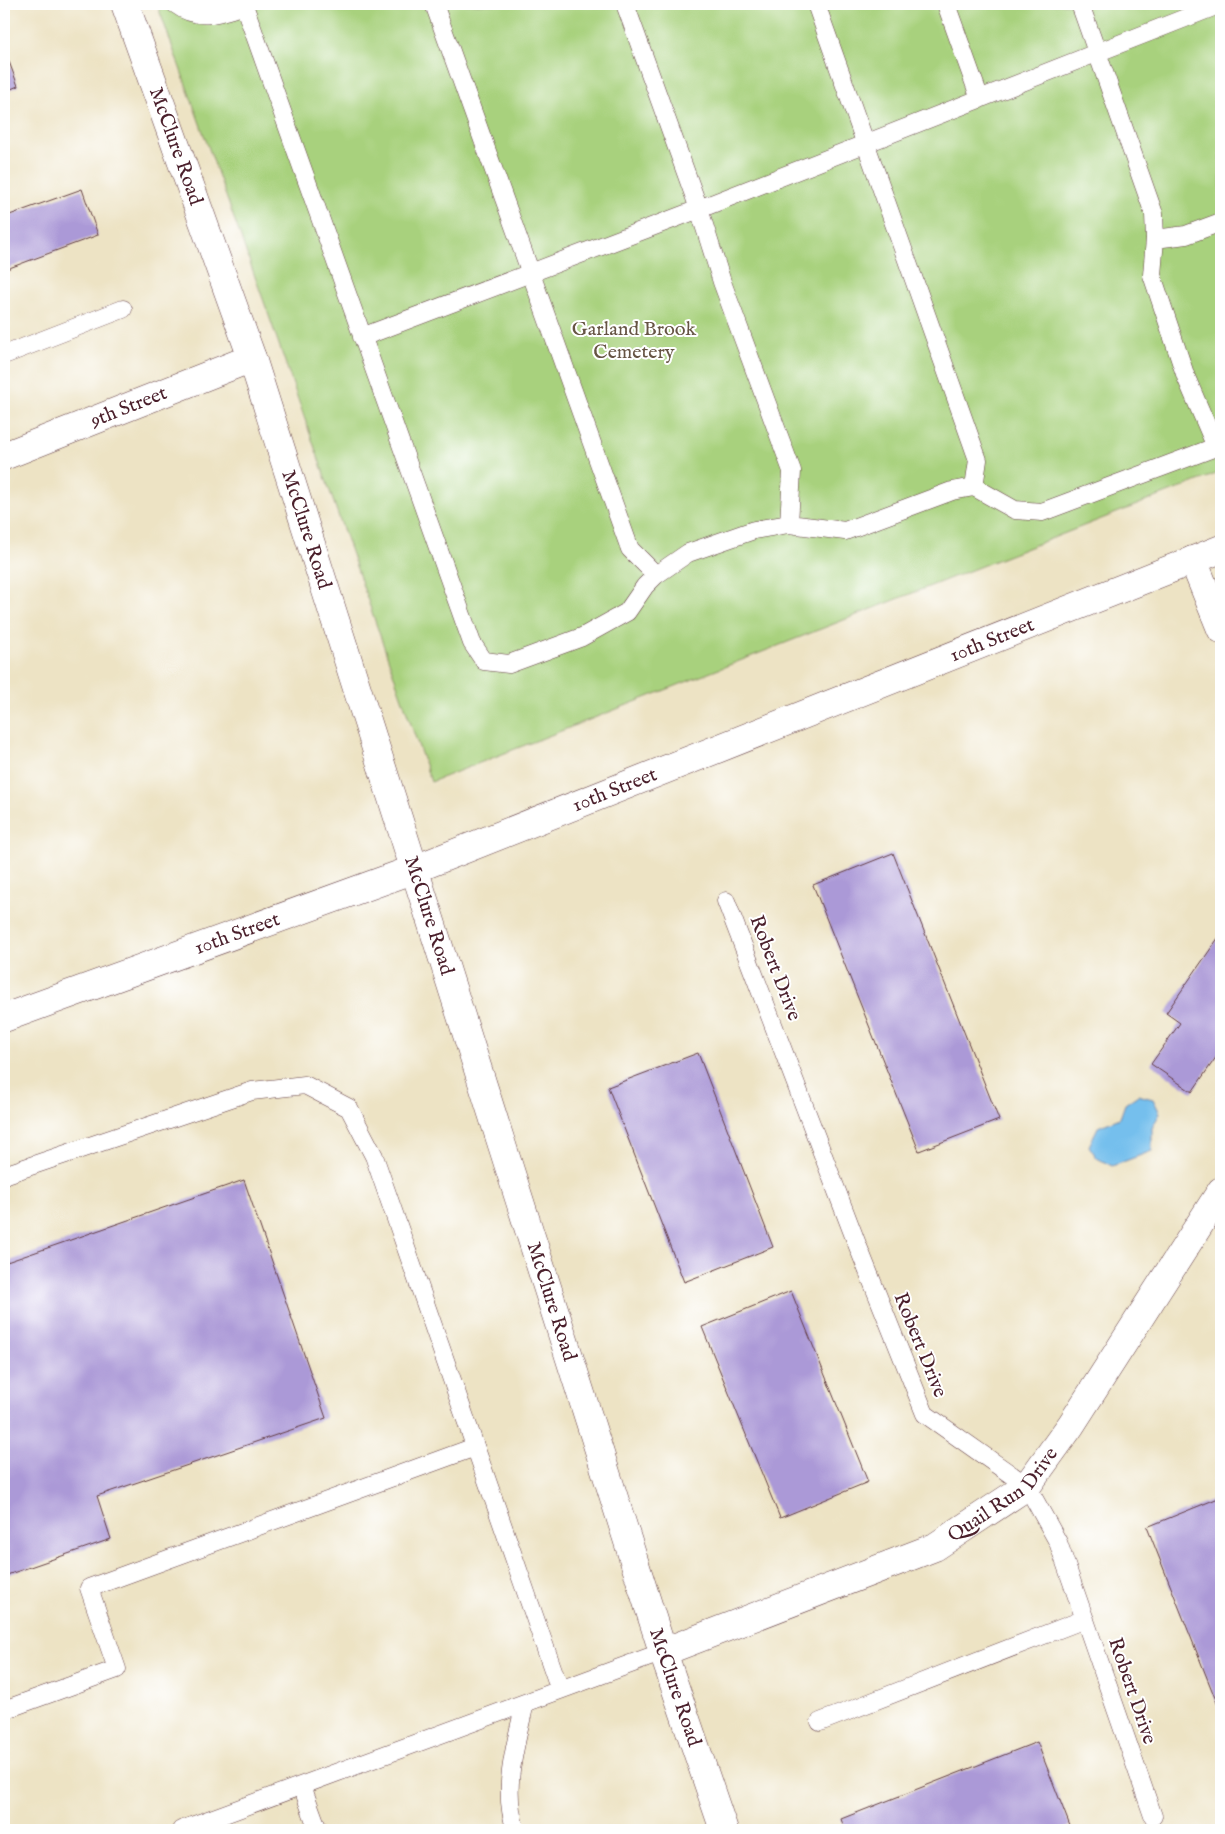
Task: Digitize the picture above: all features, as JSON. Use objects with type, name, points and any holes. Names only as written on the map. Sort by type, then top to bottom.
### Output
[{"type":"street","name":"McClure Road","points":[[125,4],[252,358],[416,869],[662,1652],[724,1830]]},
{"type":"street","name":"9th Street","points":[[4,456],[252,358]]},
{"type":"street","name":"10th Street","points":[[4,1018],[416,869],[1221,549]]},
{"type":"street","points":[[1193,560],[1221,629]]},
{"type":"street","name":"Quail Run Drive","points":[[662,1652],[935,1547],[1027,1486],[1071,1425],[1221,1191]]},
{"type":"lane","points":[[175,4],[182,9],[206,16],[245,4],[362,338],[472,643],[484,661],[509,664],[582,637],[626,612],[645,586],[656,575],[688,554],[754,530],[789,524],[845,531],[952,491],[974,487],[1015,510],[1042,512],[1218,446],[1186,377],[1152,274],[1155,239],[1154,214],[1080,4]]},
{"type":"lane","points":[[434,4],[630,549],[656,575]]},
{"type":"lane","points":[[625,4],[699,209],[722,282],[792,471],[789,524]]},
{"type":"lane","points":[[816,4],[978,460],[974,487]]},
{"type":"lane","points":[[946,4],[980,99]]},
{"type":"lane","points":[[362,338],[1098,53],[1181,12],[1221,4]]},
{"type":"lane","points":[[1155,239],[1186,235],[1221,222]]},
{"type":"lane","points":[[4,356],[122,309]]},
{"type":"lane","name":"Robert Drive","points":[[726,901],[853,1235],[925,1414],[1027,1486],[1058,1542],[1153,1816]]},
{"type":"lane","points":[[4,1175],[252,1090],[305,1085],[349,1108],[374,1156],[560,1690]]},
{"type":"lane","points":[[4,1710],[117,1669],[89,1588],[475,1446]]},
{"type":"lane","points":[[820,1722],[1085,1619]]},
{"type":"lane","points":[[181,1830],[662,1652]]},
{"type":"lane","points":[[516,1830],[512,1820],[510,1776],[525,1703]]},
{"type":"lane","points":[[302,1786],[318,1830]]},
{"type":"green space","name":"Garland Brook Cemetery","points":[[157,4],[1221,4],[1221,472],[431,782],[268,313]]},
{"type":"water","points":[[1138,1095],[1153,1099],[1160,1113],[1152,1128],[1152,1151],[1112,1166],[1097,1158],[1089,1146],[1098,1127],[1120,1118],[1125,1104]]},
{"type":"building","points":[[4,48],[18,86],[4,92]]},
{"type":"building","points":[[82,189],[98,235],[4,270],[4,217]]},
{"type":"building","points":[[893,853],[999,1120],[919,1151],[813,885]]},
{"type":"building","points":[[1221,934],[1221,1055],[1219,1053],[1192,1092],[1151,1064],[1180,1023],[1166,1013]]},
{"type":"building","points":[[698,1053],[773,1247],[684,1282],[608,1087]]},
{"type":"building","points":[[244,1180],[326,1418],[97,1496],[111,1539],[4,1576],[4,1263]]},
{"type":"building","points":[[791,1291],[868,1482],[780,1518],[702,1327]]},
{"type":"building","points":[[1221,1497],[1221,1713],[1147,1527]]},
{"type":"building","points":[[1037,1742],[1070,1826],[1059,1830],[845,1830],[841,1819]]}]
